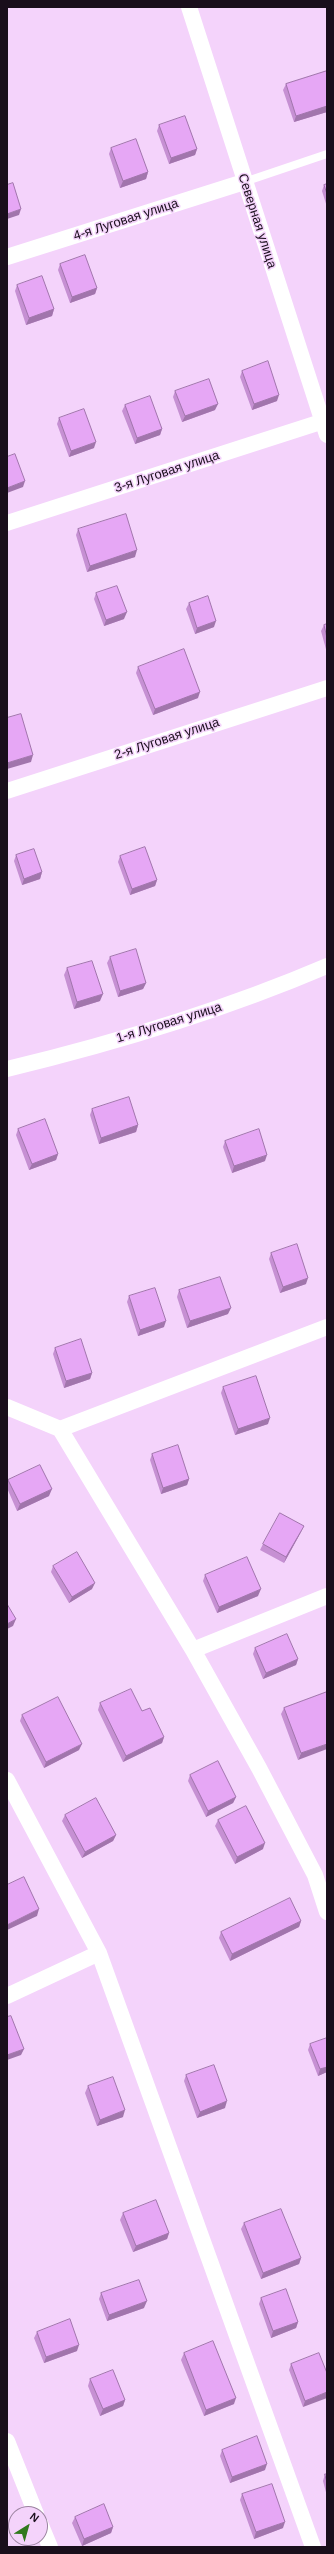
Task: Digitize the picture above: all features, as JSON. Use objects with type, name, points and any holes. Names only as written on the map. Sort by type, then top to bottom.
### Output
[{"type":"street","name":"Северная улица","points":[[189,7],[244,182],[325,426]]},
{"type":"street","name":"4-я Луговая улица","points":[[7,257],[244,182]]},
{"type":"street","name":"3-я Луговая улица","points":[[7,522],[325,426]]},
{"type":"street","name":"2-я Луговая улица","points":[[7,791],[327,688]]},
{"type":"street","name":"1-я Луговая улица","points":[[7,1069],[68,1054],[264,994],[327,966]]},
{"type":"street","points":[[60,1429],[327,1327]]},
{"type":"street","points":[[7,1406],[60,1429],[193,1650],[259,1768],[321,1872],[327,1912]]},
{"type":"street","points":[[193,1650],[327,1596]]},
{"type":"street","points":[[7,1780],[99,1953],[312,2547]]},
{"type":"street","points":[[7,1996],[99,1953]]},
{"type":"street","points":[[7,2441],[33,2506]]},
{"type":"lane","points":[[244,182],[327,154]]},
{"type":"building","points":[[327,71],[327,106],[296,116],[286,84]]},
{"type":"building","points":[[185,116],[197,149],[171,158],[159,125]]},
{"type":"building","points":[[136,139],[148,172],[123,181],[111,148]]},
{"type":"building","points":[[13,183],[21,209],[7,214],[7,185]]},
{"type":"building","points":[[327,184],[327,194],[324,185]]},
{"type":"building","points":[[85,255],[97,288],[72,297],[60,264]]},
{"type":"building","points":[[42,276],[54,309],[29,318],[17,285]]},
{"type":"building","points":[[268,361],[279,395],[254,404],[242,371]]},
{"type":"building","points":[[209,379],[218,404],[185,416],[175,391]]},
{"type":"building","points":[[150,396],[162,429],[137,438],[125,405]]},
{"type":"building","points":[[84,409],[96,442],[71,451],[59,418]]},
{"type":"building","points":[[15,454],[25,481],[7,488],[7,457]]},
{"type":"building","points":[[126,514],[137,550],[90,566],[78,529]]},
{"type":"building","points":[[117,586],[127,612],[106,620],[96,593]]},
{"type":"building","points":[[208,596],[216,621],[197,628],[189,603]]},
{"type":"building","points":[[327,624],[327,638],[324,625]]},
{"type":"building","points":[[184,649],[200,692],[155,709],[138,667]]},
{"type":"building","points":[[21,714],[33,755],[7,763],[7,718]]},
{"type":"building","points":[[145,847],[157,880],[132,889],[120,856]]},
{"type":"building","points":[[34,849],[42,872],[24,879],[16,855]]},
{"type":"building","points":[[136,949],[146,983],[120,991],[110,957]]},
{"type":"building","points":[[92,961],[103,994],[77,1002],[67,968]]},
{"type":"building","points":[[129,1097],[138,1125],[101,1138],[92,1109]]},
{"type":"building","points":[[45,1119],[58,1154],[32,1164],[18,1129]]},
{"type":"building","points":[[259,1129],[267,1155],[234,1166],[225,1141]]},
{"type":"building","points":[[297,1244],[308,1278],[283,1287],[271,1253]]},
{"type":"building","points":[[220,1277],[231,1308],[190,1321],[179,1290]]},
{"type":"building","points":[[155,1288],[166,1321],[140,1330],[129,1296]]},
{"type":"building","points":[[81,1339],[92,1373],[66,1381],[55,1348]]},
{"type":"building","points":[[256,1376],[270,1418],[238,1429],[223,1387]]},
{"type":"building","points":[[178,1445],[189,1479],[163,1488],[152,1454]]},
{"type":"building","points":[[40,1465],[52,1489],[20,1504],[8,1480]]},
{"type":"building","points":[[280,1513],[304,1526],[286,1557],[263,1544]]},
{"type":"building","points":[[77,1552],[95,1583],[72,1597],[53,1566]]},
{"type":"building","points":[[247,1557],[261,1589],[219,1607],[205,1575]]},
{"type":"building","points":[[7,1604],[16,1619],[7,1624]]},
{"type":"building","points":[[287,1634],[298,1659],[266,1673],[255,1648]]},
{"type":"building","points":[[131,1689],[142,1711],[150,1708],[164,1737],[126,1756],[100,1703]]},
{"type":"building","points":[[327,1692],[327,1744],[301,1753],[284,1708]]},
{"type":"building","points":[[58,1697],[82,1744],[46,1762],[22,1715]]},
{"type":"building","points":[[218,1761],[236,1797],[208,1811],[190,1775]]},
{"type":"building","points":[[96,1798],[116,1835],[85,1852],[65,1815]]},
{"type":"building","points":[[246,1806],[265,1843],[237,1857],[218,1820]]},
{"type":"building","points":[[24,1877],[39,1909],[7,1925],[7,1885]]},
{"type":"building","points":[[290,1898],[301,1921],[232,1954],[221,1932]]},
{"type":"building","points":[[11,2016],[24,2049],[7,2055],[7,2017]]},
{"type":"building","points":[[327,2038],[327,2067],[320,2069],[310,2044]]},
{"type":"building","points":[[214,2065],[227,2101],[200,2112],[186,2075]]},
{"type":"building","points":[[113,2077],[125,2110],[100,2120],[88,2086]]},
{"type":"building","points":[[156,2200],[169,2233],[136,2246],[123,2213]]},
{"type":"building","points":[[281,2209],[301,2258],[263,2273],[244,2223]]},
{"type":"building","points":[[139,2280],[147,2301],[109,2315],[101,2293]]},
{"type":"building","points":[[286,2289],[298,2322],[273,2331],[261,2298]]},
{"type":"building","points":[[70,2319],[79,2345],[46,2357],[37,2332]]},
{"type":"building","points":[[213,2341],[236,2398],[206,2410],[184,2353]]},
{"type":"building","points":[[319,2353],[327,2373],[327,2392],[305,2401],[291,2364]]},
{"type":"building","points":[[113,2370],[125,2400],[103,2409],[90,2379]]},
{"type":"building","points":[[257,2436],[267,2464],[232,2477],[222,2450]]},
{"type":"building","points":[[272,2484],[285,2522],[256,2532],[242,2494]]},
{"type":"building","points":[[104,2504],[113,2527],[84,2539],[75,2517]]}]
